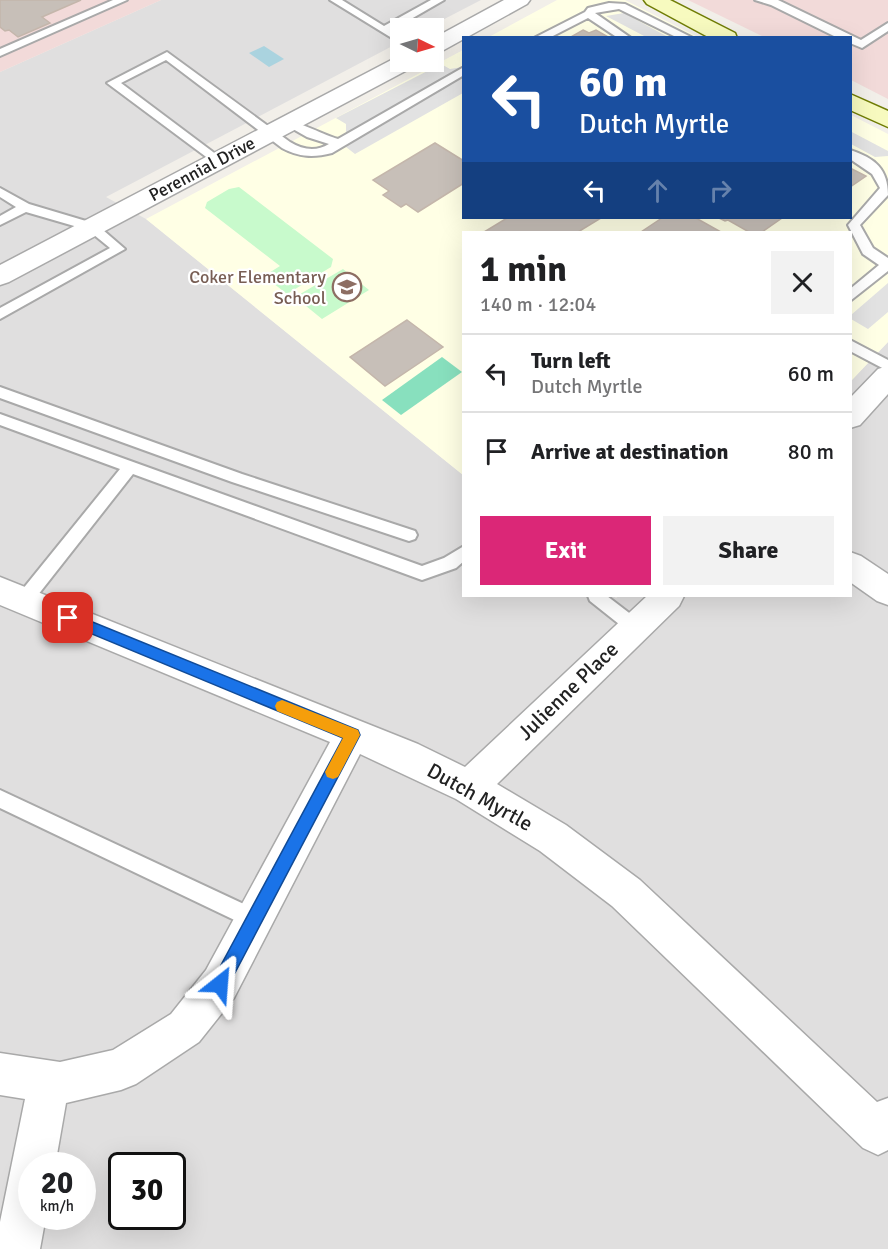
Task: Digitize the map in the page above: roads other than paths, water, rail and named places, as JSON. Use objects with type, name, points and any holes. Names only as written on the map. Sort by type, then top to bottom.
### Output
[{"type":"street","points":[[444,41],[520,0]]},
{"type":"street","points":[[654,0],[723,36]]},
{"type":"street","name":"Perennial Drive","points":[[0,276],[390,70]]},
{"type":"street","points":[[852,102],[888,120]]},
{"type":"street","points":[[852,415],[888,376]]},
{"type":"street","points":[[852,566],[888,591]]},
{"type":"street","name":"Dutch Myrtle","points":[[12,595],[405,756],[469,787],[553,838],[626,893],[883,1126]]},
{"type":"street","name":"Julienne Place","points":[[469,787],[667,597]]},
{"type":"street","points":[[0,1074],[60,1083],[121,1070],[185,1028],[220,984],[352,735]]},
{"type":"street","points":[[36,1152],[49,1083]]},
{"type":"street","points":[[17,1249],[21,1230]]},
{"type":"lane","points":[[0,53],[122,0]]},
{"type":"lane","points":[[335,0],[390,34]]},
{"type":"lane","points":[[384,30],[439,0]]},
{"type":"lane","points":[[760,0],[774,2],[845,36]]},
{"type":"lane","points":[[543,36],[589,14],[592,10],[621,6],[684,36]]},
{"type":"lane","points":[[589,14],[623,36]]},
{"type":"lane","points":[[852,40],[862,45],[888,26]]},
{"type":"lane","points":[[217,161],[113,83],[167,55],[280,128],[337,143]]},
{"type":"lane","points":[[280,128],[297,152],[313,154],[328,150],[462,71]]},
{"type":"lane","points":[[852,155],[874,166],[883,178],[886,188],[882,197],[864,211],[854,225],[868,251],[888,264],[852,295]]},
{"type":"lane","points":[[0,192],[25,207],[92,227],[119,249],[0,314]]},
{"type":"lane","points":[[0,221],[25,207]]},
{"type":"lane","points":[[852,346],[888,366]]},
{"type":"lane","points":[[0,392],[237,478],[409,535]]},
{"type":"lane","points":[[0,419],[422,573],[450,563],[462,554]]},
{"type":"lane","points":[[12,595],[130,466]]},
{"type":"lane","points":[[597,597],[635,627]]},
{"type":"lane","points":[[0,799],[254,919]]},
{"type":"water","points":[[264,46],[284,59],[269,67],[249,53]]},
{"type":"place","name":"Coker Elementary School","points":[[347,287]]}]
